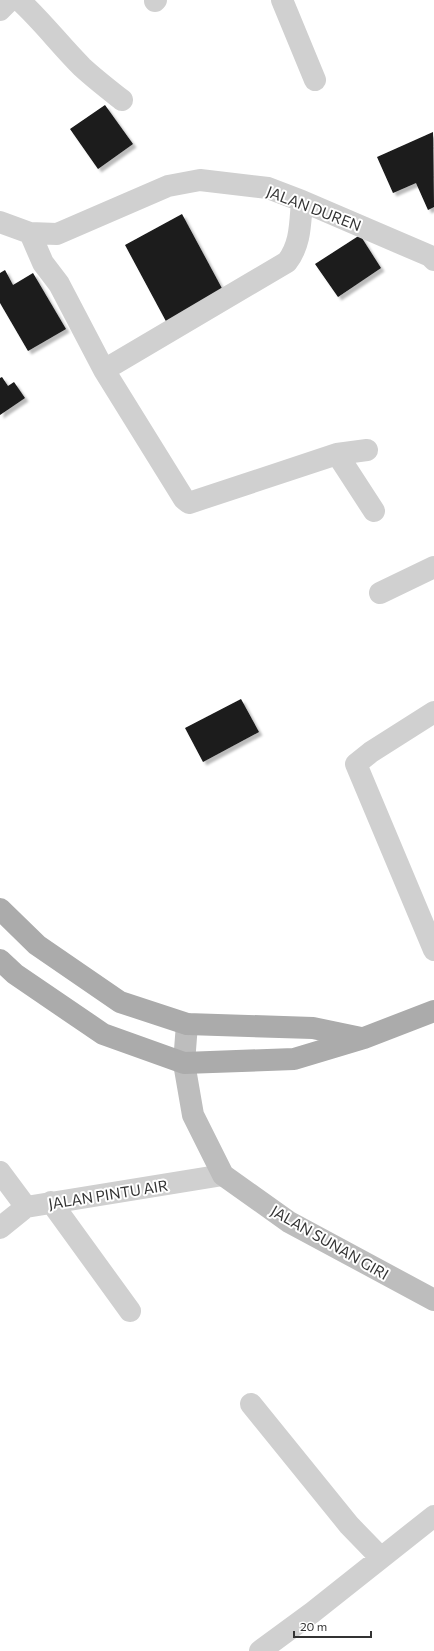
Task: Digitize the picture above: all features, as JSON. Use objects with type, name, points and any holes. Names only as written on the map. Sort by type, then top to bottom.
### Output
[{"type":"main road","points":[[0,910],[37,945],[120,1002],[187,1024],[313,1028],[364,1038]]},
{"type":"main road","points":[[0,960],[15,974],[103,1034],[184,1064],[294,1059],[364,1038],[434,1011]]},
{"type":"street","points":[[0,10],[10,0]]},
{"type":"street","points":[[19,0],[82,66],[103,86],[122,100]]},
{"type":"street","points":[[282,0],[315,80]]},
{"type":"street","name":"JALAN DUREN","points":[[0,222],[30,233],[57,234],[168,186],[200,180],[268,188],[430,256],[434,260]]},
{"type":"street","points":[[104,370],[286,262],[294,252],[298,238],[302,201]]},
{"type":"street","points":[[30,233],[43,263],[59,284],[104,370],[184,499],[190,503],[337,454],[367,450]]},
{"type":"street","points":[[337,454],[374,511]]},
{"type":"street","points":[[380,592],[434,567]]},
{"type":"street","points":[[434,712],[370,752],[356,764],[434,950]]},
{"type":"street","name":"JALAN SUNAN GIRI","points":[[187,1024],[184,1064],[193,1115],[224,1175],[289,1222],[434,1300]]},
{"type":"street","points":[[0,1172],[26,1207]]},
{"type":"street","name":"JALAN PINTU AIR","points":[[0,1228],[26,1207],[224,1175]]},
{"type":"street","points":[[51,1202],[130,1310]]},
{"type":"street","points":[[251,1404],[348,1525],[381,1558]]},
{"type":"street","points":[[260,1651],[314,1612],[434,1516]]},
{"type":"building","points":[[105,105],[133,144],[98,169],[70,129]]},
{"type":"building","points":[[433,132],[434,207],[428,210],[416,183],[393,193],[377,157]]},
{"type":"building","points":[[182,214],[225,294],[168,325],[125,245]]},
{"type":"building","points":[[360,235],[381,268],[338,297],[315,264]]},
{"type":"building","points":[[5,270],[13,285],[33,273],[66,329],[28,351],[0,303],[0,273]]},
{"type":"building","points":[[2,377],[8,386],[14,382],[25,398],[0,415],[0,378]]},
{"type":"building","points":[[241,699],[259,732],[203,762],[185,728]]}]
